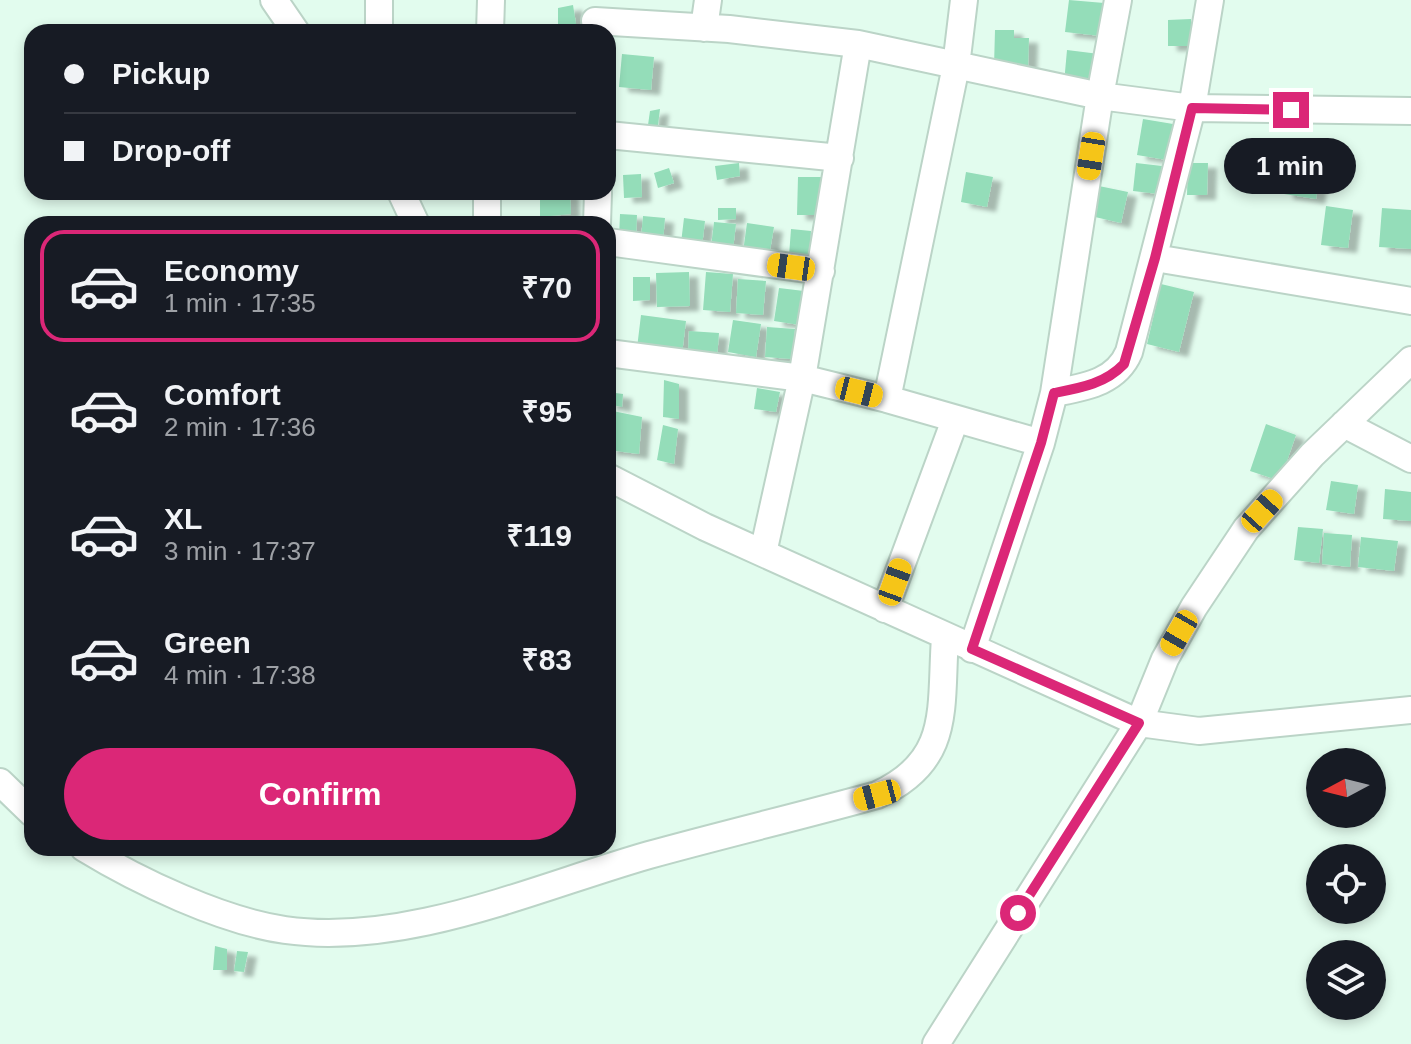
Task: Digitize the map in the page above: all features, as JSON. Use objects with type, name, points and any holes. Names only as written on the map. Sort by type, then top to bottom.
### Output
[{"type":"street","points":[[274,0],[290,24]]},
{"type":"street","points":[[379,0],[379,24]]},
{"type":"street","points":[[490,24],[491,0]]},
{"type":"street","points":[[704,28],[708,0]]},
{"type":"street","points":[[887,399],[956,66],[964,0]]},
{"type":"street","points":[[972,649],[1041,443],[1054,393],[1118,0]]},
{"type":"street","points":[[1054,393],[1101,381],[1124,364],[1155,258],[1192,108],[1210,0]]},
{"type":"street","points":[[595,18],[858,44],[1100,96],[1192,108],[1411,111]]},
{"type":"street","points":[[763,553],[802,378],[858,44]]},
{"type":"street","points":[[616,136],[840,158]]},
{"type":"street","points":[[616,243],[821,271]]},
{"type":"street","points":[[1155,258],[1411,301]]},
{"type":"street","points":[[616,354],[802,378],[1041,443]]},
{"type":"street","points":[[936,1044],[1139,723],[1165,659],[1194,607],[1246,529],[1312,455],[1411,360]]},
{"type":"street","points":[[885,609],[955,420]]},
{"type":"street","points":[[1344,424],[1411,459]]},
{"type":"street","points":[[616,481],[763,553],[1139,723],[1199,731],[1411,710]]},
{"type":"street","points":[[99,856],[158,888],[225,914],[283,930],[335,933],[382,931],[434,919],[650,855],[877,795],[902,784],[922,766],[934,745],[939,720],[945,637]]},
{"type":"street","points":[[0,782],[24,805]]},
{"type":"building","points":[[1069,0],[1104,3],[1101,36],[1065,32]]},
{"type":"building","points":[[573,5],[576,24],[558,24],[558,8]]},
{"type":"building","points":[[1191,19],[1191,46],[1168,46],[1168,20]]},
{"type":"building","points":[[995,30],[1014,30],[1014,38],[1029,38],[1028,67],[994,66]]},
{"type":"building","points":[[1067,50],[1099,54],[1096,86],[1064,83]]},
{"type":"building","points":[[622,54],[654,57],[651,90],[619,87]]},
{"type":"building","points":[[660,109],[657,133],[647,132],[650,111]]},
{"type":"building","points":[[1143,119],[1173,124],[1167,160],[1137,155]]},
{"type":"building","points":[[1289,161],[1321,166],[1316,199],[1284,194]]},
{"type":"building","points":[[739,163],[740,176],[717,180],[715,166]]},
{"type":"building","points":[[1136,163],[1162,166],[1159,194],[1133,191]]},
{"type":"building","points":[[1188,163],[1208,163],[1207,195],[1187,195]]},
{"type":"building","points":[[669,168],[674,183],[658,188],[654,173]]},
{"type":"building","points":[[966,172],[993,177],[987,207],[961,202]]},
{"type":"building","points":[[641,174],[642,197],[624,198],[623,175]]},
{"type":"building","points":[[798,177],[822,177],[820,215],[797,215]]},
{"type":"building","points":[[1094,185],[1128,192],[1121,223],[1095,217],[1098,205],[1090,203]]},
{"type":"building","points":[[540,200],[570,200],[571,214],[540,216]]},
{"type":"building","points":[[1326,206],[1353,210],[1348,248],[1321,245]]},
{"type":"building","points":[[718,208],[736,208],[736,219],[718,220]]},
{"type":"building","points":[[1382,208],[1411,210],[1411,249],[1379,247]]},
{"type":"building","points":[[620,214],[637,215],[636,239],[619,238]]},
{"type":"building","points":[[643,216],[665,218],[663,241],[641,239]]},
{"type":"building","points":[[684,218],[705,221],[702,246],[681,243]]},
{"type":"building","points":[[714,222],[736,224],[733,249],[711,247]]},
{"type":"building","points":[[747,223],[774,227],[769,256],[743,252]]},
{"type":"building","points":[[791,229],[811,231],[809,258],[789,256]]},
{"type":"building","points":[[689,272],[690,306],[657,307],[656,273]]},
{"type":"building","points":[[706,272],[733,274],[730,312],[703,310]]},
{"type":"building","points":[[633,277],[650,277],[650,300],[633,301]]},
{"type":"building","points":[[738,279],[766,281],[763,315],[736,313]]},
{"type":"building","points":[[1161,284],[1194,292],[1179,352],[1147,344]]},
{"type":"building","points":[[779,288],[804,291],[800,325],[774,321]]},
{"type":"building","points":[[641,315],[686,321],[682,354],[637,348]]},
{"type":"building","points":[[733,320],[761,324],[756,357],[728,352]]},
{"type":"building","points":[[767,327],[795,329],[792,359],[765,357]]},
{"type":"building","points":[[689,331],[719,333],[717,358],[688,356]]},
{"type":"building","points":[[664,380],[679,384],[679,419],[663,417]]},
{"type":"building","points":[[757,388],[780,392],[776,412],[754,409]]},
{"type":"building","points":[[616,393],[623,394],[622,407],[616,406]]},
{"type":"building","points":[[616,412],[642,417],[639,454],[616,451]]},
{"type":"building","points":[[1266,424],[1296,435],[1280,481],[1250,471]]},
{"type":"building","points":[[663,425],[678,429],[674,464],[657,460]]},
{"type":"building","points":[[1331,481],[1358,485],[1354,514],[1326,510]]},
{"type":"building","points":[[1385,489],[1411,492],[1411,521],[1383,519]]},
{"type":"building","points":[[1298,527],[1323,529],[1319,563],[1294,560]]},
{"type":"building","points":[[1324,533],[1352,535],[1350,567],[1322,564]]},
{"type":"building","points":[[1361,537],[1398,541],[1394,571],[1358,567]]},
{"type":"building","points":[[215,946],[227,949],[227,970],[213,970]]},
{"type":"building","points":[[237,951],[248,952],[244,972],[234,971]]},
{"type":"route","points":[[1018,913],[1139,723],[972,649],[1041,443],[1054,393],[1101,381],[1124,364],[1155,258],[1192,108],[1291,110]]}]
